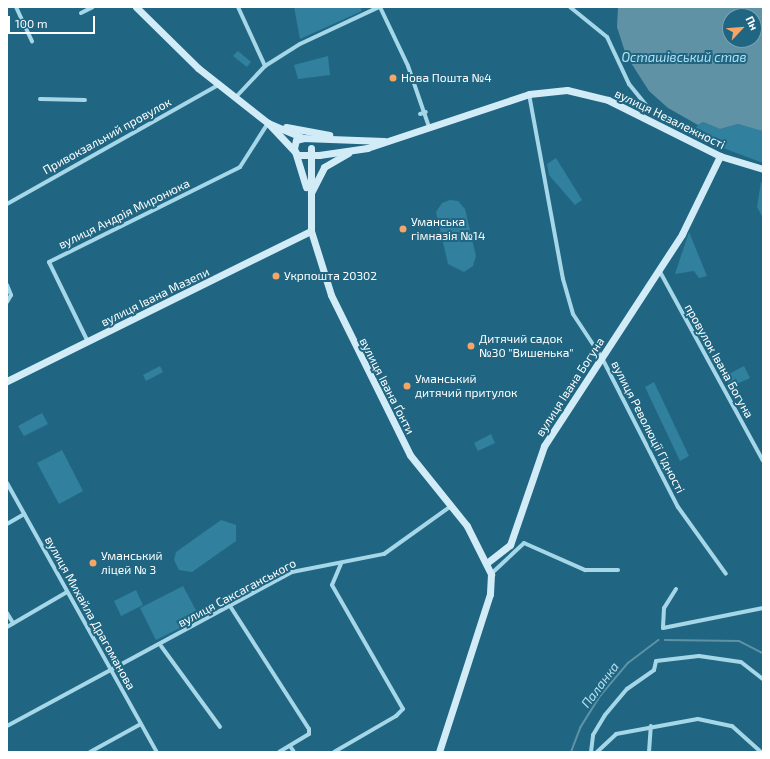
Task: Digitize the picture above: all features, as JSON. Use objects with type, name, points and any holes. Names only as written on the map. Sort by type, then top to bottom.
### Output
[{"type":"main road","name":"вулиця Незалежності","points":[[136,7],[218,85],[234,99],[268,123],[294,151]]},
{"type":"main road","name":"вулиця Незалежності","points":[[309,153],[354,151],[389,141],[529,94],[567,90],[597,96],[720,156],[763,169]]},
{"type":"main road","name":"вулиця Незалежності","points":[[268,123],[303,138],[347,138],[389,141]]},
{"type":"main road","name":"вулиця Незалежності","points":[[268,123],[347,138]]},
{"type":"main road","points":[[303,138],[309,153],[294,151],[295,142],[303,138]]},
{"type":"main road","name":"вулиця Івана Ґонти","points":[[294,151],[309,199]]},
{"type":"main road","name":"вулиця Івана Ґонти","points":[[309,199],[324,167],[354,151]]},
{"type":"main road","name":"вулиця Івана Ґонти","points":[[309,153],[311,232],[331,295],[395,425],[417,465],[452,506],[488,562]]},
{"type":"main road","name":"вулиця Івана Богуна","points":[[488,562],[510,545],[544,446],[682,234],[720,156]]},
{"type":"main road","name":"вулиця Івана Мазепи","points":[[7,381],[311,232]]},
{"type":"main road","points":[[439,752],[490,594],[491,574],[488,562]]},
{"type":"street","points":[[16,7],[32,42]]},
{"type":"street","points":[[80,13],[93,7]]},
{"type":"street","points":[[238,7],[264,66]]},
{"type":"street","points":[[234,99],[264,66],[300,44],[380,7],[426,112],[429,127]]},
{"type":"street","points":[[570,7],[608,37],[629,84],[649,109]]},
{"type":"street","name":"Привокзальний провулок","points":[[7,204],[218,85]]},
{"type":"street","name":"вулиця Революції Гідності","points":[[529,94],[568,299],[578,324],[602,358],[678,507],[726,574]]},
{"type":"street","points":[[40,99],[85,100]]},
{"type":"street","points":[[420,114],[426,112]]},
{"type":"street","name":"вулиця Андрія Миронюка","points":[[88,342],[49,262],[240,168],[268,123]]},
{"type":"street","name":"провулок Івана Богуна","points":[[659,270],[763,461]]},
{"type":"street","points":[[7,285],[11,295],[7,302]]},
{"type":"street","name":"вулиця Михайла Драгоманова","points":[[7,483],[111,672],[157,752]]},
{"type":"street","name":"вулиця Саксаганського","points":[[7,726],[161,646],[292,572],[341,564],[384,554],[452,506]]},
{"type":"street","points":[[7,524],[24,514]]},
{"type":"street","points":[[491,574],[524,542],[585,570],[618,570]]},
{"type":"street","points":[[334,752],[396,716],[403,709],[332,585],[341,564]]},
{"type":"street","points":[[676,590],[664,608],[663,628],[763,608]]},
{"type":"street","points":[[7,627],[67,592]]},
{"type":"street","points":[[230,606],[310,729],[309,734],[279,752]]},
{"type":"street","points":[[7,613],[13,623]]},
{"type":"street","points":[[161,646],[220,727]]},
{"type":"street","points":[[591,752],[593,735],[605,715],[627,689],[654,670],[656,661],[699,656],[741,662],[763,679]]},
{"type":"street","points":[[597,752],[616,734],[651,726],[709,720],[740,731],[761,752]]},
{"type":"street","points":[[90,752],[141,724]]},
{"type":"street","points":[[649,752],[651,726]]},
{"type":"street","points":[[290,746],[294,752]]},
{"type":"shaded area","points":[[294,7],[360,7],[362,11],[300,39]]},
{"type":"shaded area","points":[[238,51],[251,62],[247,67],[233,56]]},
{"type":"shaded area","points":[[328,56],[330,75],[298,79],[294,65]]},
{"type":"shaded area","points":[[703,122],[720,129],[738,124],[763,131],[763,163],[694,137],[696,127]]},
{"type":"shaded area","points":[[556,158],[582,200],[575,205],[549,175],[547,164]]},
{"type":"shaded area","points":[[761,182],[763,182],[763,218],[757,207]]},
{"type":"shaded area","points":[[450,200],[458,201],[465,209],[476,256],[473,266],[464,272],[448,264],[436,212],[442,203]]},
{"type":"shaded area","points":[[689,232],[707,276],[699,278],[694,271],[675,274]]},
{"type":"shaded area","points":[[160,366],[163,372],[146,381],[143,375]]},
{"type":"shaded area","points":[[744,366],[750,378],[730,387],[725,376]]},
{"type":"shaded area","points":[[654,382],[689,456],[680,461],[645,387]]},
{"type":"shaded area","points":[[42,413],[48,424],[24,436],[18,426]]},
{"type":"shaded area","points":[[491,434],[495,443],[478,451],[474,443]]},
{"type":"shaded area","points":[[62,450],[83,491],[59,504],[37,463]]},
{"type":"shaded area","points":[[221,520],[236,525],[236,541],[192,572],[179,570],[174,560],[176,552]]},
{"type":"shaded area","points":[[183,586],[200,618],[156,640],[140,608]]},
{"type":"shaded area","points":[[136,590],[143,605],[121,616],[114,601]]},
{"type":"water","name":"Осташівський став","points":[[618,7],[763,7],[763,131],[738,124],[720,129],[703,122],[698,125],[668,108],[649,91],[626,55],[617,27]]},
{"type":"waterway","name":"Паланка","points":[[571,752],[580,728],[601,695],[628,663],[658,640]]},
{"type":"waterway","name":"Паланка","points":[[665,640],[739,641],[763,653]]},
{"type":"place","name":"Нова Пошта №4","points":[[393,78]]},
{"type":"place","name":"Уманська гімназія №14","points":[[403,229]]},
{"type":"place","name":"Укрпошта 20302","points":[[276,276]]},
{"type":"place","name":"Дитячий садок №30 \"Вишенька\"","points":[[471,346]]},
{"type":"place","name":"Уманський дитячий притулок","points":[[407,386]]},
{"type":"place","name":"Уманський ліцей № 3","points":[[93,563]]}]
